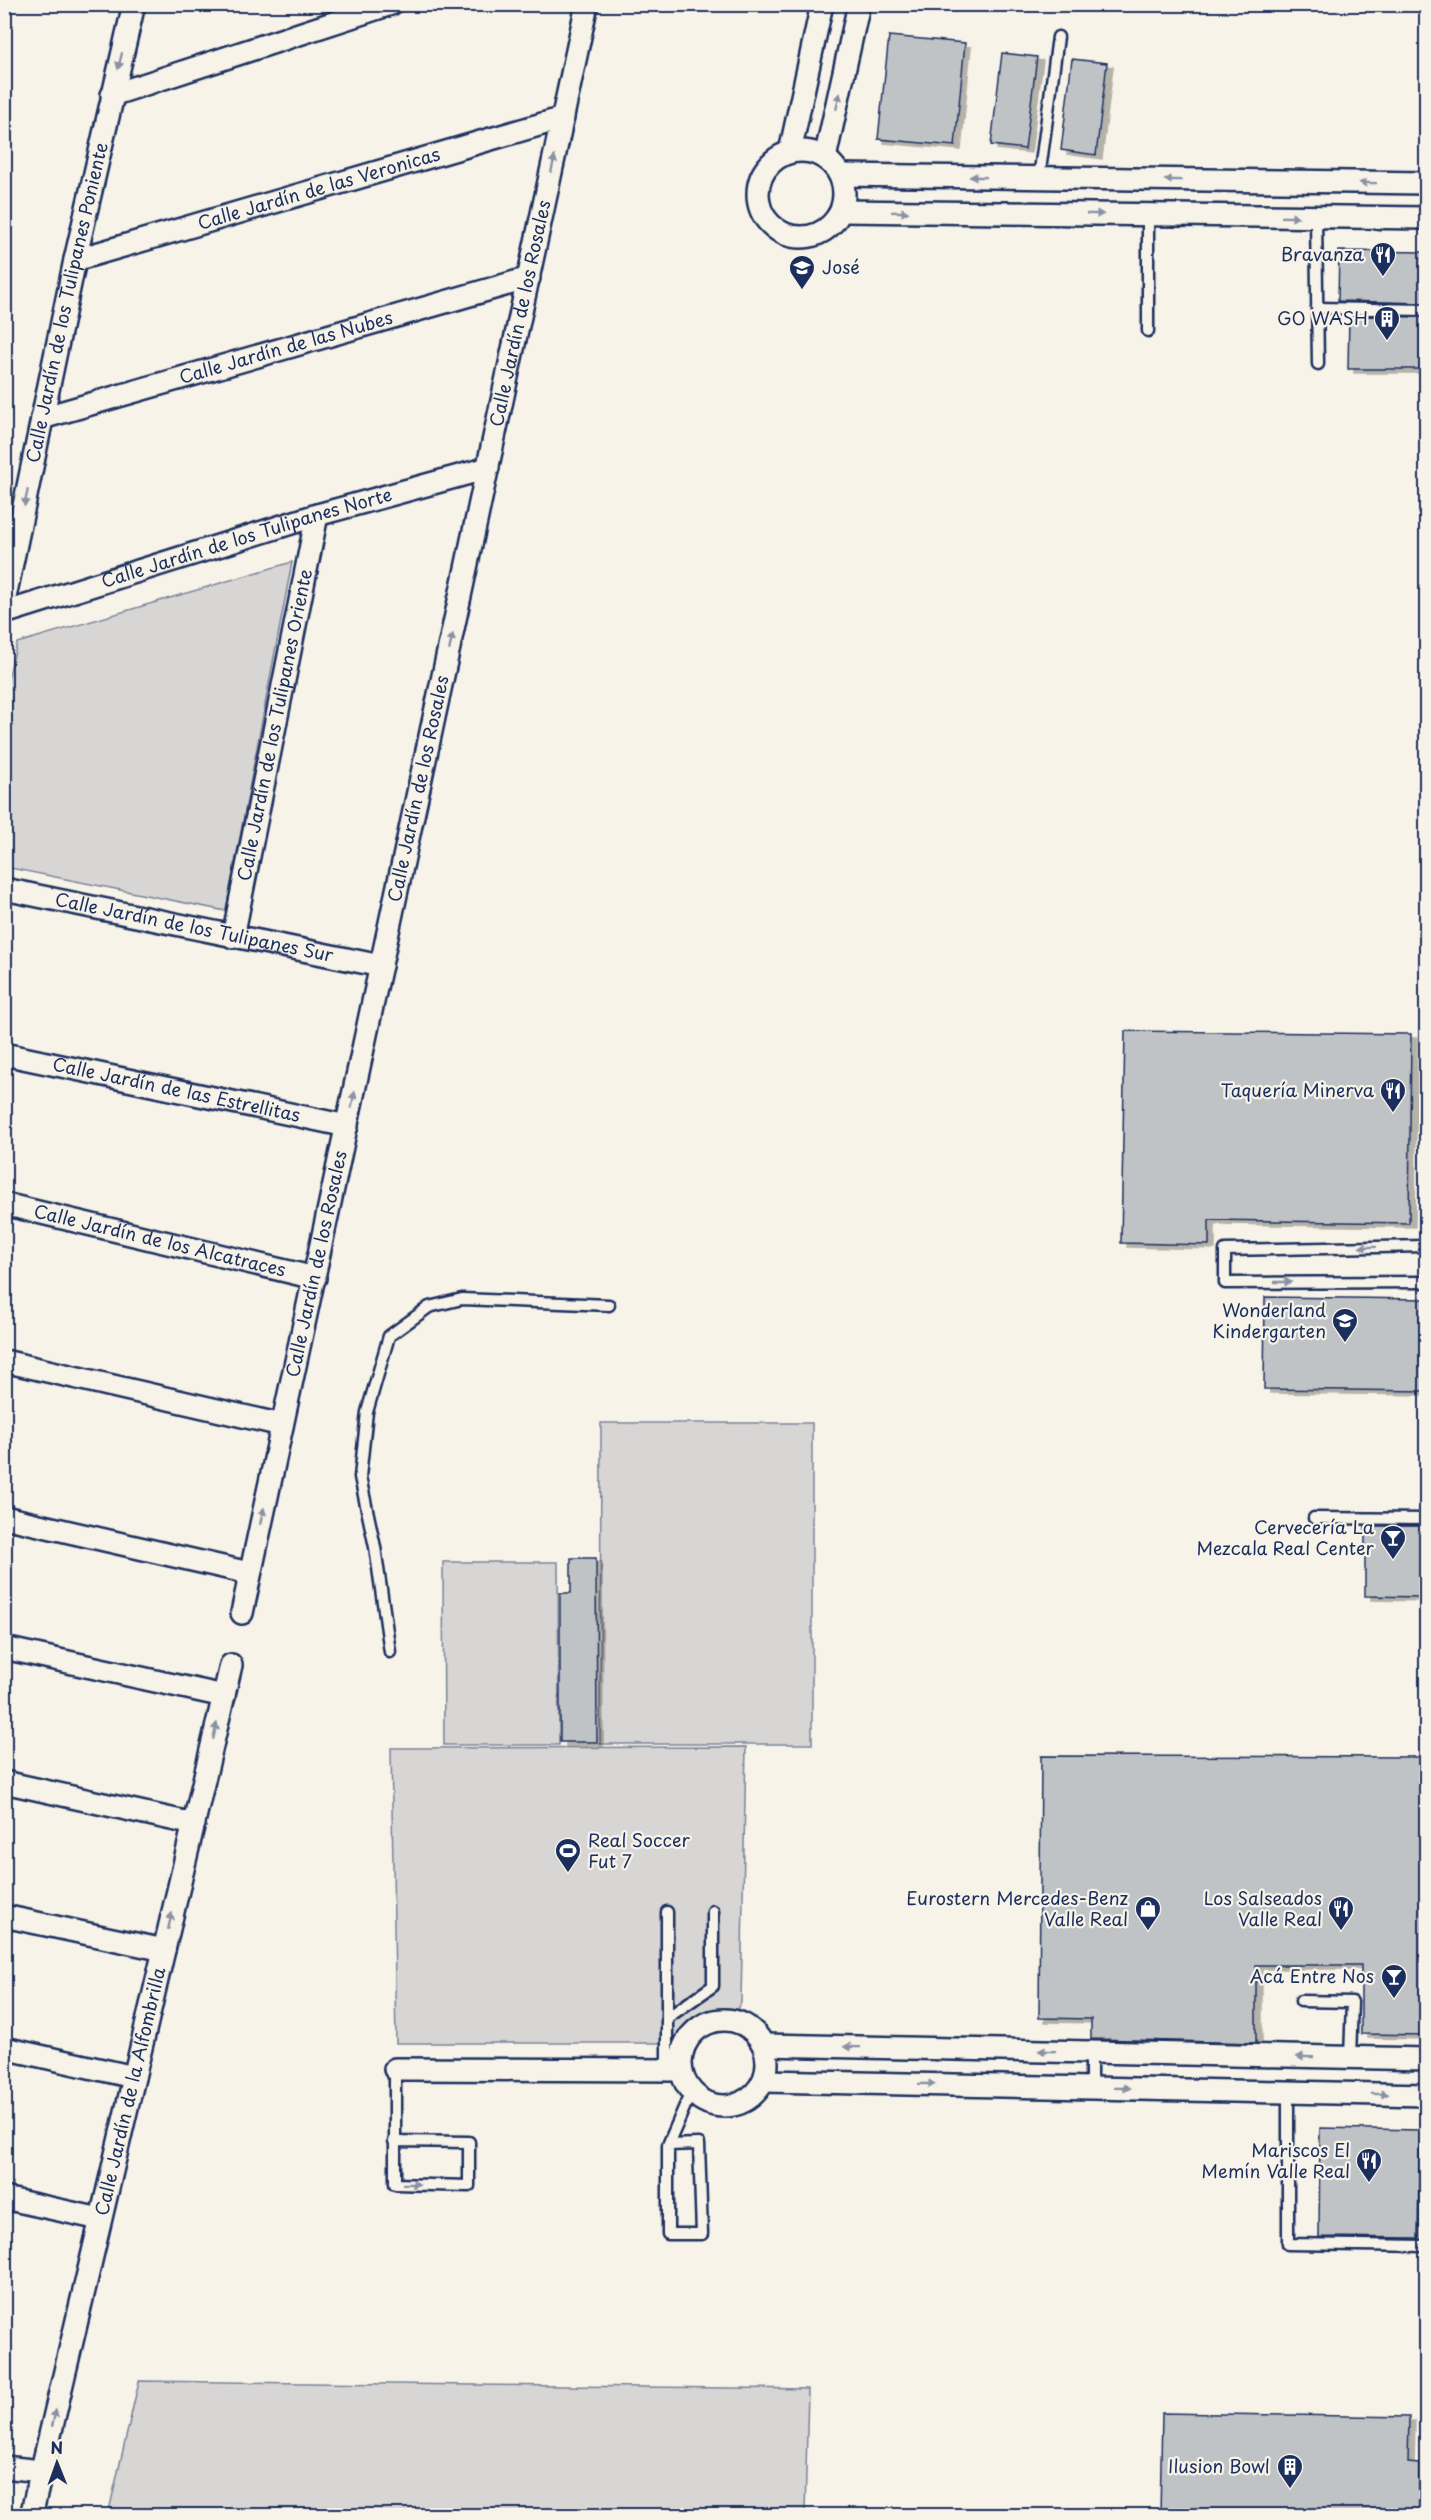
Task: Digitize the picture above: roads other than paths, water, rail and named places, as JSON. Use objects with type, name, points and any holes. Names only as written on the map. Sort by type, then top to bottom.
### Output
[{"type":"street","name":"Calle Jardín de los Tulipanes Poniente","points":[[4,602],[75,260],[134,4]]},
{"type":"street","points":[[112,95],[391,4]]},
{"type":"street","name":"Calle Jardín de los Rosales","points":[[249,1573],[315,1278],[587,4]]},
{"type":"street","points":[[790,152],[822,4]]},
{"type":"street","points":[[825,158],[859,4]]},
{"type":"street","name":"Calle Jardín de las Veronicas","points":[[75,260],[563,118]]},
{"type":"street","points":[[802,151],[825,158],[840,175],[845,193],[842,211],[830,227],[813,236],[793,237],[775,230],[762,215],[757,196],[761,177],[773,161],[790,152],[802,151]]},
{"type":"street","points":[[840,175],[1426,183]]},
{"type":"street","points":[[842,211],[1426,218]]},
{"type":"street","name":"Calle Jardín de las Nubes","points":[[42,418],[529,278]]},
{"type":"street","name":"Calle Jardín de los Tulipanes Norte","points":[[4,613],[317,514],[488,468]]},
{"type":"street","name":"Calle Jardín de los Tulipanes Oriente","points":[[233,937],[317,514]]},
{"type":"street","name":"Calle Jardín de los Tulipanes Sur","points":[[4,889],[381,966]]},
{"type":"street","name":"Calle Jardín de las Estrellitas","points":[[4,1054],[347,1126]]},
{"type":"street","name":"Calle Jardín de los Alcatraces","points":[[4,1204],[315,1278]]},
{"type":"street","points":[[4,1362],[282,1425]]},
{"type":"street","points":[[4,1517],[249,1573],[242,1613]]},
{"type":"street","points":[[4,1648],[224,1696]]},
{"type":"street","name":"Calle Jardín de la Alfombrilla","points":[[31,2516],[231,1665]]},
{"type":"street","points":[[4,1782],[194,1824]]},
{"type":"street","points":[[4,1916],[164,1950]]},
{"type":"street","points":[[723,2020],[747,2026],[757,2034],[764,2045],[767,2069],[764,2081],[748,2099],[736,2105],[712,2105],[700,2100],[674,2069],[684,2045],[700,2027],[711,2021],[723,2020]]},
{"type":"street","points":[[764,2045],[1426,2059]]},
{"type":"street","points":[[4,2048],[134,2077]]},
{"type":"street","points":[[395,2069],[674,2069]]},
{"type":"street","points":[[764,2081],[1426,2095]]},
{"type":"street","points":[[4,2198],[100,2219]]},
{"type":"street","points":[[4,2467],[41,2471]]},
{"type":"lane","points":[[1039,178],[1058,37]]},
{"type":"lane","points":[[1148,215],[1148,331]]},
{"type":"lane","points":[[1316,217],[1318,364]]},
{"type":"lane","points":[[1317,308],[1426,310]]},
{"type":"lane","points":[[1426,1246],[1225,1250],[1225,1283],[1426,1282]]},
{"type":"lane","points":[[390,1652],[375,1548],[360,1477],[367,1412],[389,1336],[429,1307],[462,1299],[609,1305]]},
{"type":"lane","points":[[1314,1518],[1426,1519]]},
{"type":"lane","points":[[667,2018],[713,1986],[713,1911]]},
{"type":"lane","points":[[667,1912],[667,2018],[674,2069]]},
{"type":"lane","points":[[1301,2001],[1352,2002],[1350,2058]]},
{"type":"lane","points":[[1091,2052],[1091,2088]]},
{"type":"lane","points":[[394,2141],[469,2142],[469,2186],[395,2184],[394,2141],[395,2069]]},
{"type":"lane","points":[[668,2145],[699,2144],[702,2234],[668,2235],[668,2145],[691,2092]]},
{"type":"lane","points":[[1288,2092],[1288,2244],[1426,2246]]},
{"type":"place","name":"Bravanza","points":[[1383,278]]},
{"type":"place","name":"José","points":[[802,291]]},
{"type":"place","name":"GO WASH","points":[[1387,342]]},
{"type":"place","name":"Taquería Minerva","points":[[1393,1114]]},
{"type":"place","name":"Wonderland Kindergarten","points":[[1345,1344]]},
{"type":"place","name":"Cervecería La Mezcala Real Center","points":[[1393,1561]]},
{"type":"place","name":"Real Soccer Fut 7","points":[[568,1874]]},
{"type":"place","name":"Eurostern Mercedes-Benz Valle Real","points":[[1148,1932]]},
{"type":"place","name":"Los Salseados Valle Real","points":[[1341,1932]]},
{"type":"place","name":"Acá Entre Nos","points":[[1394,2000]]},
{"type":"place","name":"Mariscos El Memín Valle Real","points":[[1369,2184]]},
{"type":"place","name":"Ilusion Bowl","points":[[1290,2490]]}]
